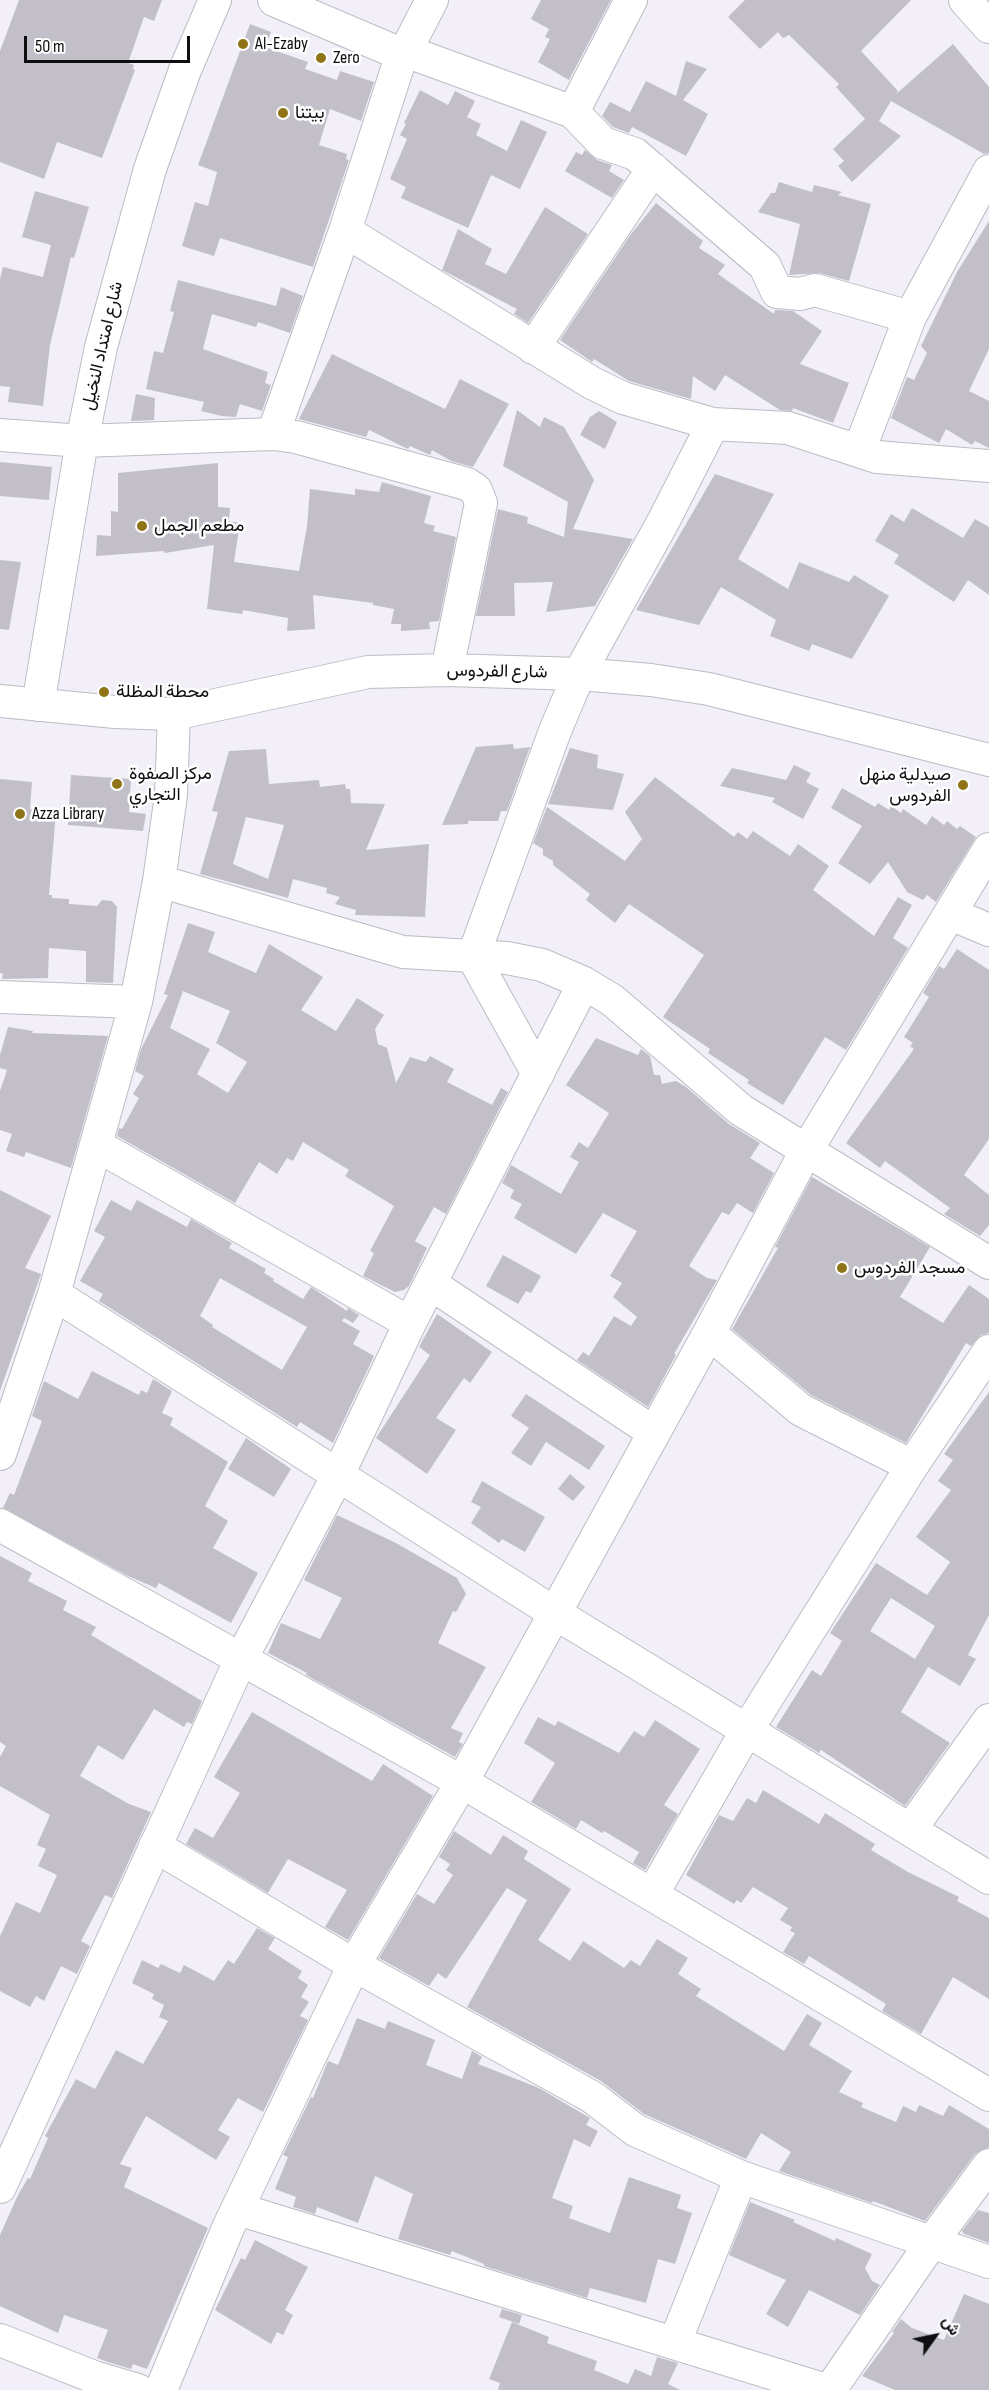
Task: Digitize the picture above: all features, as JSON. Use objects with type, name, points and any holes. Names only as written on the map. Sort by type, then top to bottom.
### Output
[{"type":"street","name":"شارع امتداد النخيل","points":[[38,705],[82,441],[101,347],[147,180],[184,70],[215,0]]},
{"type":"street","points":[[274,0],[396,52],[408,52],[573,112],[603,143],[634,154],[765,266],[777,292],[800,294],[815,290],[910,317]]},
{"type":"street","points":[[273,434],[345,231],[398,66],[408,52],[420,20],[432,0]]},
{"type":"street","points":[[573,112],[631,0]]},
{"type":"street","points":[[964,0],[989,27]]},
{"type":"street","points":[[534,348],[653,170]]},
{"type":"street","points":[[859,451],[910,317],[989,171]]},
{"type":"street","points":[[345,231],[534,348],[623,398],[713,424],[788,428],[859,451],[900,460],[989,466]]},
{"type":"street","points":[[538,1074],[473,957],[555,731],[579,674],[663,522],[713,424]]},
{"type":"street","points":[[0,435],[82,441],[273,434],[296,437],[467,484],[476,490],[481,503],[447,670]]},
{"type":"street","name":"شارع الفردوس","points":[[0,701],[174,714],[368,672],[447,670],[579,674],[651,680],[709,689],[989,760]]},
{"type":"street","points":[[0,1454],[54,1294],[136,1002],[159,881],[171,795],[174,714]]},
{"type":"street","points":[[161,2390],[238,2209],[354,1965],[462,1782],[553,1612],[709,1334],[806,1151],[989,849]]},
{"type":"street","points":[[159,881],[404,952],[507,958],[542,965],[584,983],[612,1000],[741,1110],[806,1151],[985,1253]]},
{"type":"street","points":[[951,914],[989,930]]},
{"type":"street","points":[[0,2187],[240,1661],[338,1475],[410,1323],[584,983]]},
{"type":"street","points":[[0,997],[136,1002]]},
{"type":"street","points":[[96,1145],[410,1323]]},
{"type":"street","points":[[430,1284],[653,1432]]},
{"type":"street","points":[[54,1294],[553,1612],[989,1878]]},
{"type":"street","points":[[709,1334],[801,1410],[912,1466]]},
{"type":"street","points":[[653,1893],[747,1730],[912,1466],[989,1351]]},
{"type":"street","points":[[0,1525],[240,1661],[462,1782],[653,1893],[989,2095]]},
{"type":"street","points":[[910,1830],[989,1720]]},
{"type":"street","points":[[155,1846],[354,1965],[592,2097],[635,2130],[741,2177],[989,2262]]},
{"type":"street","points":[[830,2390],[931,2243],[989,2165]]},
{"type":"street","points":[[675,2342],[741,2177]]},
{"type":"street","points":[[238,2209],[675,2342],[754,2380],[826,2390]]},
{"type":"street","points":[[0,2340],[94,2377],[138,2390]]},
{"type":"building","points":[[19,0],[162,0],[154,21],[144,17],[128,63],[134,65],[135,70],[102,158],[57,142],[44,179],[0,162],[0,51]]},
{"type":"building","points":[[541,0],[611,0],[569,80],[538,62],[550,39],[545,37],[549,29],[531,19]]},
{"type":"building","points":[[745,0],[911,0],[861,51],[898,91],[896,94],[953,44],[989,87],[989,153],[984,154],[891,101],[879,121],[901,136],[852,182],[838,166],[844,161],[833,149],[865,119],[836,87],[839,84],[789,35],[783,38],[778,32],[760,49],[728,17]]},
{"type":"building","points":[[250,24],[271,32],[265,47],[308,62],[305,69],[337,80],[340,71],[374,82],[361,121],[330,109],[319,145],[347,154],[346,159],[349,160],[313,267],[220,238],[214,256],[182,246],[195,202],[208,206],[217,172],[198,165]]},
{"type":"building","points":[[686,61],[707,69],[683,100],[708,114],[686,156],[632,127],[629,133],[613,127],[602,116],[610,102],[630,112],[646,81],[676,96]]},
{"type":"building","points":[[420,90],[448,105],[455,91],[475,101],[467,117],[481,124],[476,135],[507,151],[521,120],[547,132],[520,189],[491,175],[468,228],[401,198],[406,187],[390,179],[407,139],[400,135],[406,124],[404,123]]},
{"type":"building","points":[[585,150],[597,160],[612,165],[609,171],[624,180],[612,198],[565,171],[576,152],[582,155]]},
{"type":"building","points":[[779,182],[812,192],[814,185],[842,192],[838,195],[871,204],[849,281],[819,273],[789,275],[800,224],[758,212],[771,193],[775,193]]},
{"type":"building","points":[[35,191],[89,207],[74,258],[71,257],[50,345],[43,406],[8,402],[10,387],[0,386],[0,279],[3,267],[43,277],[51,245],[22,237]]},
{"type":"building","points":[[656,203],[703,241],[699,248],[725,265],[718,274],[774,314],[775,310],[793,311],[822,331],[800,364],[849,383],[833,423],[793,408],[792,411],[780,410],[725,375],[715,391],[693,376],[691,399],[629,381],[594,359],[592,362],[560,340],[631,234]]},
{"type":"building","points":[[545,207],[588,234],[528,323],[514,314],[517,309],[442,270],[458,229],[492,249],[485,264],[506,274]]},
{"type":"building","points":[[989,221],[989,349],[969,391],[989,401],[989,448],[975,441],[972,445],[946,429],[939,443],[891,418],[907,377],[914,380],[927,353],[921,346],[957,272]]},
{"type":"building","points":[[178,280],[276,306],[281,287],[303,296],[290,333],[258,322],[256,327],[212,314],[203,349],[268,372],[265,383],[271,385],[262,411],[240,404],[236,417],[222,416],[201,411],[204,402],[146,389],[154,351],[163,353],[174,312],[170,311]]},
{"type":"building","points":[[332,354],[445,409],[460,379],[509,404],[473,467],[451,461],[432,450],[430,455],[410,446],[408,449],[369,430],[366,437],[299,419]]},
{"type":"building","points":[[136,394],[155,398],[154,420],[131,421]]},
{"type":"building","points":[[517,410],[540,427],[544,417],[564,427],[594,480],[573,529],[633,539],[595,606],[546,612],[553,582],[514,583],[515,616],[476,616],[498,509],[528,517],[527,523],[564,537],[568,502],[503,466]]},
{"type":"building","points":[[599,411],[617,422],[605,449],[580,435],[590,417]]},
{"type":"building","points":[[0,462],[52,467],[49,500],[0,496]]},
{"type":"building","points":[[218,463],[218,507],[230,508],[229,521],[240,523],[234,562],[299,571],[307,526],[310,489],[355,495],[355,489],[379,492],[382,482],[431,496],[424,523],[435,526],[433,531],[456,537],[439,621],[429,622],[430,629],[401,631],[401,624],[391,624],[394,609],[373,605],[373,603],[313,595],[315,629],[287,631],[288,618],[243,610],[242,614],[207,609],[214,545],[165,553],[164,551],[96,556],[97,535],[111,536],[111,511],[118,512],[118,473]]},
{"type":"building","points":[[715,474],[774,494],[738,559],[788,589],[799,562],[849,582],[854,575],[889,596],[852,659],[812,644],[809,651],[770,636],[776,620],[721,587],[699,625],[636,610]]},
{"type":"building","points":[[912,508],[963,538],[975,519],[989,527],[989,595],[968,580],[954,602],[894,563],[899,555],[875,541],[891,514],[904,522]]},
{"type":"building","points":[[0,560],[21,562],[9,630],[0,629]]},
{"type":"building","points":[[513,744],[514,749],[530,747],[507,811],[501,811],[498,821],[468,821],[468,824],[442,825],[476,747]]},
{"type":"building","points":[[570,748],[598,755],[597,768],[624,774],[613,810],[548,804]]},
{"type":"building","points":[[266,749],[269,784],[319,780],[320,787],[345,784],[346,789],[350,789],[351,803],[385,804],[366,850],[429,844],[425,917],[355,915],[356,910],[335,904],[340,897],[326,893],[327,888],[293,879],[288,898],[200,874],[218,812],[212,811],[229,751]],"holes":[[[246,817],[284,825],[268,879],[233,864]]]},
{"type":"building","points":[[794,765],[811,773],[806,782],[819,789],[803,819],[772,802],[775,798],[720,786],[732,768],[786,780]]},
{"type":"building","points":[[71,775],[131,779],[129,812],[146,814],[143,831],[68,825]]},
{"type":"building","points":[[655,777],[734,837],[738,832],[747,839],[753,831],[790,856],[798,844],[829,866],[813,890],[874,936],[898,897],[912,905],[893,938],[908,948],[846,1050],[825,1037],[783,1105],[747,1083],[749,1080],[708,1053],[710,1049],[663,1017],[704,955],[629,904],[615,923],[586,900],[590,894],[553,865],[553,861],[543,855],[543,849],[533,843],[547,807],[625,861],[642,839],[625,812]]},
{"type":"building","points":[[0,779],[32,782],[30,809],[56,812],[49,895],[52,895],[52,898],[69,899],[69,904],[97,906],[102,900],[112,901],[117,907],[113,983],[86,982],[86,951],[49,948],[48,978],[2,979],[3,974],[0,973]]},
{"type":"building","points":[[842,788],[875,807],[878,803],[889,810],[891,806],[901,813],[903,809],[926,825],[932,816],[944,825],[947,821],[957,829],[960,826],[976,837],[936,902],[927,895],[923,900],[907,892],[888,862],[870,884],[838,863],[862,826],[831,808]]},
{"type":"building","points":[[188,923],[215,932],[208,952],[256,973],[269,944],[323,977],[301,1010],[336,1031],[357,998],[384,1015],[375,1029],[378,1044],[387,1048],[396,1083],[410,1057],[426,1062],[430,1056],[454,1069],[447,1082],[492,1105],[501,1088],[508,1092],[446,1214],[434,1207],[415,1241],[427,1248],[409,1286],[395,1292],[363,1276],[374,1253],[370,1251],[394,1206],[345,1176],[349,1170],[303,1142],[293,1161],[287,1158],[277,1174],[259,1162],[235,1203],[117,1136],[119,1128],[122,1129],[139,1098],[133,1094],[144,1076],[135,1071],[141,1049],[168,995],[164,994]],"holes":[[[183,991],[230,1011],[216,1043],[247,1062],[228,1093],[197,1074],[210,1049],[170,1028]]]},
{"type":"building","points":[[957,949],[989,970],[989,1139],[964,1175],[989,1195],[989,1225],[980,1236],[944,1214],[950,1208],[885,1161],[880,1168],[846,1143],[914,1049],[910,1046],[913,1043],[904,1037],[929,997],[923,993],[939,966],[944,969]]},
{"type":"building","points":[[8,1027],[33,1031],[32,1033],[108,1036],[71,1168],[26,1152],[24,1157],[6,1151],[12,1134],[0,1130],[0,1091],[7,1070],[0,1068],[0,1055]]},
{"type":"building","points":[[596,1038],[638,1055],[641,1049],[650,1056],[654,1075],[660,1075],[662,1084],[676,1081],[686,1087],[729,1124],[760,1143],[750,1158],[774,1173],[753,1213],[737,1203],[729,1215],[722,1212],[689,1266],[707,1278],[717,1280],[674,1354],[676,1355],[648,1407],[577,1360],[583,1352],[589,1356],[614,1316],[631,1326],[637,1317],[613,1297],[622,1283],[610,1276],[637,1231],[603,1213],[576,1254],[514,1218],[522,1204],[510,1198],[514,1190],[502,1183],[511,1165],[561,1194],[579,1162],[570,1157],[579,1142],[588,1148],[609,1113],[566,1085]]},
{"type":"building","points":[[812,1177],[930,1247],[900,1297],[943,1323],[969,1285],[989,1299],[989,1333],[981,1335],[971,1346],[966,1343],[906,1443],[811,1395],[732,1329],[778,1248],[775,1247]]},
{"type":"building","points":[[0,1190],[51,1216],[25,1268],[41,1274],[0,1391]]},
{"type":"building","points":[[111,1200],[131,1211],[137,1200],[187,1227],[191,1219],[232,1243],[229,1248],[266,1269],[264,1273],[274,1279],[273,1281],[303,1299],[311,1287],[347,1311],[348,1308],[359,1315],[353,1323],[344,1318],[342,1321],[360,1331],[353,1344],[374,1356],[333,1443],[300,1422],[297,1427],[99,1301],[103,1294],[80,1281],[105,1237],[94,1231]],"holes":[[[220,1278],[307,1327],[282,1370],[212,1327],[213,1325],[200,1316]]]},
{"type":"building","points":[[503,1255],[541,1276],[531,1293],[526,1291],[518,1304],[486,1286]]},
{"type":"building","points":[[437,1314],[492,1352],[470,1383],[464,1378],[436,1418],[456,1430],[427,1474],[376,1438],[430,1355],[419,1347]]},
{"type":"building","points":[[92,1371],[139,1395],[141,1390],[147,1393],[153,1379],[172,1391],[162,1413],[173,1418],[170,1425],[228,1462],[205,1506],[228,1521],[213,1548],[258,1573],[231,1623],[159,1583],[156,1588],[128,1576],[3,1508],[10,1493],[14,1495],[42,1421],[32,1416],[44,1381],[78,1399]]},
{"type":"building","points":[[989,1392],[989,1615],[968,1655],[976,1659],[960,1686],[918,1661],[928,1667],[901,1712],[950,1743],[905,1806],[821,1750],[819,1753],[776,1727],[812,1670],[821,1676],[842,1641],[830,1633],[876,1563],[927,1595],[950,1562],[916,1537],[951,1490],[938,1481],[953,1460],[944,1454]],"holes":[[[891,1598],[935,1626],[915,1659],[870,1631]]]},
{"type":"building","points":[[526,1394],[605,1446],[589,1470],[546,1442],[531,1466],[511,1453],[529,1428],[511,1416]]},
{"type":"building","points":[[246,1438],[291,1469],[274,1497],[228,1469]]},
{"type":"building","points":[[570,1474],[585,1487],[573,1501],[558,1489]]},
{"type":"building","points":[[482,1481],[545,1517],[525,1552],[502,1539],[499,1543],[471,1523],[481,1507],[471,1502]]},
{"type":"building","points":[[337,1515],[396,1543],[457,1578],[466,1594],[456,1612],[453,1611],[438,1643],[486,1667],[451,1728],[463,1733],[459,1742],[463,1744],[455,1757],[268,1653],[281,1623],[320,1639],[342,1598],[304,1580]]},
{"type":"building","points":[[0,1556],[32,1573],[28,1581],[67,1601],[63,1610],[96,1627],[91,1635],[202,1701],[192,1724],[187,1722],[184,1727],[154,1709],[123,1760],[98,1745],[80,1776],[129,1804],[151,1812],[112,1898],[105,1895],[81,1941],[90,1946],[77,1974],[61,1966],[44,2001],[36,1996],[30,2007],[0,1991],[0,1936],[16,1902],[40,1913],[57,1875],[38,1866],[46,1849],[37,1845],[50,1815],[0,1786],[0,1757],[6,1746],[0,1742]]},
{"type":"building","points":[[252,1712],[372,1781],[383,1764],[433,1796],[348,1940],[325,1927],[347,1890],[288,1859],[268,1893],[186,1844],[195,1828],[213,1838],[240,1793],[214,1777]]},
{"type":"building","points":[[538,1717],[555,1726],[558,1721],[619,1753],[634,1731],[644,1737],[655,1720],[700,1749],[664,1805],[678,1814],[645,1870],[633,1863],[639,1852],[604,1831],[602,1833],[581,1820],[576,1829],[531,1802],[555,1763],[524,1743]]},
{"type":"building","points":[[763,1790],[819,1824],[825,1813],[875,1844],[871,1850],[908,1872],[959,1897],[957,1901],[989,1918],[989,1999],[953,1977],[921,2034],[882,2011],[886,2004],[809,1956],[804,1964],[783,1952],[795,1933],[790,1931],[792,1927],[780,1920],[788,1908],[753,1887],[741,1903],[737,1900],[734,1904],[686,1875],[719,1815],[733,1821],[747,1798],[756,1803]]},
{"type":"building","points":[[454,1831],[491,1855],[503,1835],[528,1851],[524,1859],[571,1889],[538,1940],[570,1961],[583,1941],[624,1968],[631,1960],[640,1966],[657,1939],[688,1958],[678,1974],[701,1989],[696,1996],[784,2051],[807,2014],[822,2023],[809,2045],[852,2071],[839,2092],[863,2103],[861,2107],[896,2122],[903,2106],[916,2112],[919,2105],[943,2116],[949,2105],[989,2129],[989,2147],[975,2154],[925,2221],[873,2201],[872,2203],[779,2171],[791,2152],[761,2133],[746,2159],[644,2114],[601,2081],[467,2007],[527,1900],[507,1888],[446,1979],[438,1973],[429,1986],[379,1958],[417,1894],[434,1904],[453,1875],[446,1870],[450,1864],[439,1857]]},
{"type":"building","points":[[257,1928],[275,1938],[268,1949],[302,1971],[298,1978],[308,1985],[301,1997],[309,2002],[300,2016],[308,2020],[263,2112],[238,2098],[218,2130],[230,2137],[216,2160],[146,2116],[120,2164],[132,2168],[124,2187],[208,2228],[147,2369],[133,2364],[131,2369],[108,2362],[97,2358],[108,2330],[64,2315],[58,2333],[0,2306],[0,2235],[18,2195],[28,2178],[30,2179],[48,2138],[45,2136],[76,2079],[95,2089],[116,2050],[143,2064],[168,2021],[159,2017],[164,2005],[152,1999],[154,1994],[132,1983],[142,1960],[158,1968],[161,1964],[180,1973],[184,1965],[214,1981],[228,1960],[234,1964]]},
{"type":"building","points":[[357,2018],[385,2029],[388,2021],[435,2040],[426,2065],[462,2079],[472,2051],[482,2057],[478,2064],[539,2088],[590,2118],[586,2125],[598,2131],[590,2147],[574,2139],[552,2198],[573,2206],[569,2218],[610,2233],[629,2177],[681,2195],[677,2208],[692,2213],[675,2264],[658,2259],[646,2303],[590,2288],[587,2298],[484,2266],[484,2264],[452,2251],[450,2255],[398,2239],[413,2194],[375,2176],[358,2223],[317,2207],[315,2214],[293,2207],[296,2197],[275,2189],[288,2157],[283,2155],[311,2097],[313,2098],[328,2061],[338,2065]]},
{"type":"building","points":[[750,2202],[795,2220],[793,2222],[835,2241],[836,2238],[872,2254],[865,2268],[872,2281],[880,2285],[860,2315],[809,2290],[788,2327],[766,2314],[786,2280],[729,2255]]},
{"type":"building","points":[[978,2210],[989,2213],[989,2243],[964,2234],[962,2231]]},
{"type":"building","points":[[255,2240],[308,2267],[285,2310],[293,2315],[283,2335],[277,2332],[271,2344],[215,2310],[241,2258],[245,2260]]},
{"type":"building","points":[[964,2294],[989,2304],[989,2390],[895,2390],[862,2376],[894,2333],[892,2332],[901,2319],[912,2328],[944,2340]]},
{"type":"building","points":[[502,2309],[522,2315],[519,2324],[499,2317]]},
{"type":"building","points":[[512,2322],[549,2337],[547,2343],[597,2361],[594,2370],[628,2384],[635,2369],[651,2376],[657,2357],[678,2363],[668,2384],[680,2390],[498,2390],[500,2383],[489,2379]]},
{"type":"place","name":"Al-Ezaby","points":[[243,44]]},
{"type":"place","name":"Zero","points":[[321,58]]},
{"type":"place","name":"بيتنا","points":[[283,113]]},
{"type":"place","name":"مطعم الجمل","points":[[142,526]]},
{"type":"place","name":"محطة المظلة","points":[[104,692]]},
{"type":"place","name":"مركز الصفوة التجاري","points":[[117,784]]},
{"type":"place","name":"صيدلية منهل الفردوس","points":[[963,785]]},
{"type":"place","name":"Azza Library","points":[[20,814]]},
{"type":"place","name":"مسجد الفردوس","points":[[842,1268]]}]
